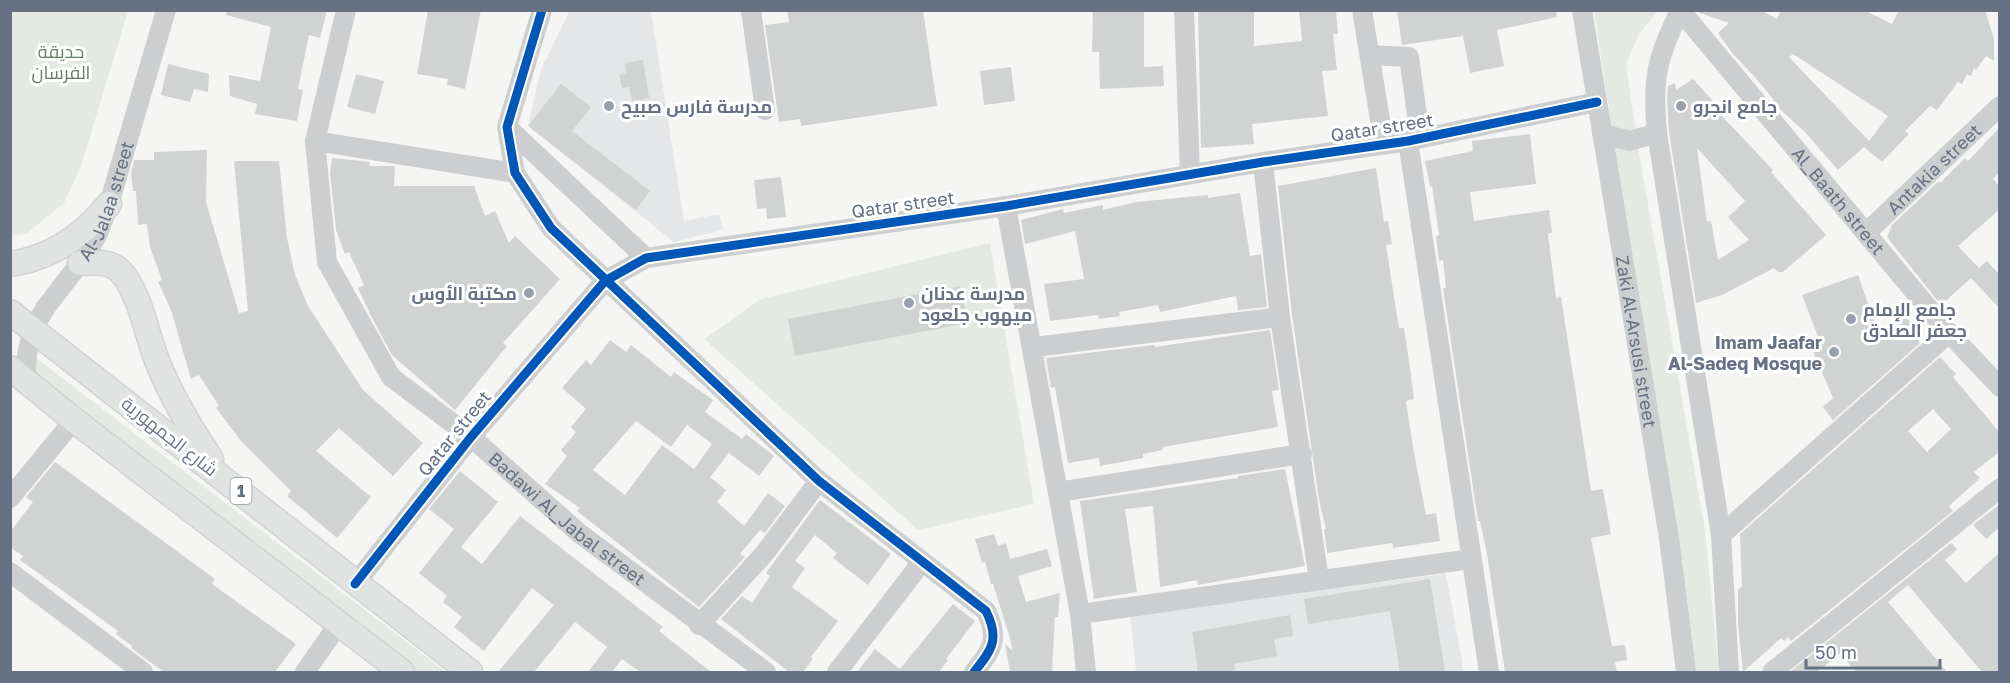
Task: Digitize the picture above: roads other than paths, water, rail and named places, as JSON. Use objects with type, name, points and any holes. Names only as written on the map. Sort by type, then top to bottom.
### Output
[{"type":"main road","points":[[10,264],[39,258],[71,241],[86,230],[109,204]]},
{"type":"main road","points":[[80,263],[100,262],[118,270],[129,284],[172,393],[222,476]]},
{"type":"main road","name":"شارع الجمهورية","points":[[10,312],[470,672]]},
{"type":"main road","points":[[18,373],[74,420],[340,622],[402,672]]},
{"type":"street","name":"Al-Jalaa street","points":[[18,373],[27,354],[33,329],[97,236],[109,204],[166,10]]},
{"type":"street","name":"Badawi Al_Jabal street","points":[[346,10],[315,141],[327,262],[391,377],[471,437],[579,533],[699,625],[766,672]]},
{"type":"street","points":[[542,10],[507,127],[515,173],[551,228],[819,481],[986,611],[992,624],[994,640],[974,672]]},
{"type":"street","points":[[752,10],[765,110]]},
{"type":"street","points":[[1184,10],[1190,174]]},
{"type":"street","points":[[1362,10],[1384,144]]},
{"type":"street","name":"Zaki Al-Arsusi street","points":[[1582,10],[1669,538],[1686,672]]},
{"type":"street","points":[[1680,11],[1659,63],[1653,92],[1657,133],[1721,535],[1729,672]]},
{"type":"street","name":"Al_Baath street","points":[[1680,11],[1867,232],[1949,333],[2000,387]]},
{"type":"street","points":[[1370,55],[1409,57],[1418,122],[1408,141],[1489,672]]},
{"type":"street","name":"Qatar street","points":[[355,584],[471,437],[605,281],[646,258],[1006,206],[1263,162],[1408,141],[1597,102]]},
{"type":"street","name":"Antakia street","points":[[1867,232],[2000,106]]},
{"type":"street","points":[[507,127],[646,258]]},
{"type":"street","points":[[1602,134],[1630,141],[1657,133]]},
{"type":"street","points":[[315,141],[515,173]]},
{"type":"street","points":[[1263,162],[1280,316],[1319,580]]},
{"type":"street","points":[[1006,206],[1034,348],[1080,614],[1086,672]]},
{"type":"street","points":[[1034,348],[1280,316]]},
{"type":"street","points":[[1721,535],[1949,333]]},
{"type":"street","points":[[10,498],[74,420]]},
{"type":"street","points":[[1058,492],[1302,454]]},
{"type":"street","points":[[699,625],[764,554],[819,481]]},
{"type":"street","points":[[1772,672],[2000,488]]},
{"type":"street","points":[[1080,614],[1471,559]]},
{"type":"street","points":[[837,672],[922,562]]},
{"type":"street","points":[[10,572],[138,671]]},
{"type":"street","points":[[305,672],[340,622]]},
{"type":"place","name":"مدرسة فارس صبيح","points":[[609,106]]},
{"type":"place","name":"جامع انجرو","points":[[1681,106]]},
{"type":"place","name":"مكتبة الأوس","points":[[529,293]]},
{"type":"place","name":"مدرسة عدنان ميهوب جلعود","points":[[909,303]]},
{"type":"place","name":"جامع الإمام جعفر الصادق","points":[[1851,319]]},
{"type":"place","name":"Imam Jaafar Al-Sadeq Mosque","points":[[1834,352]]},
{"type":"park label","name":"حديقة الفرسان","points":[[61,61]]}]
